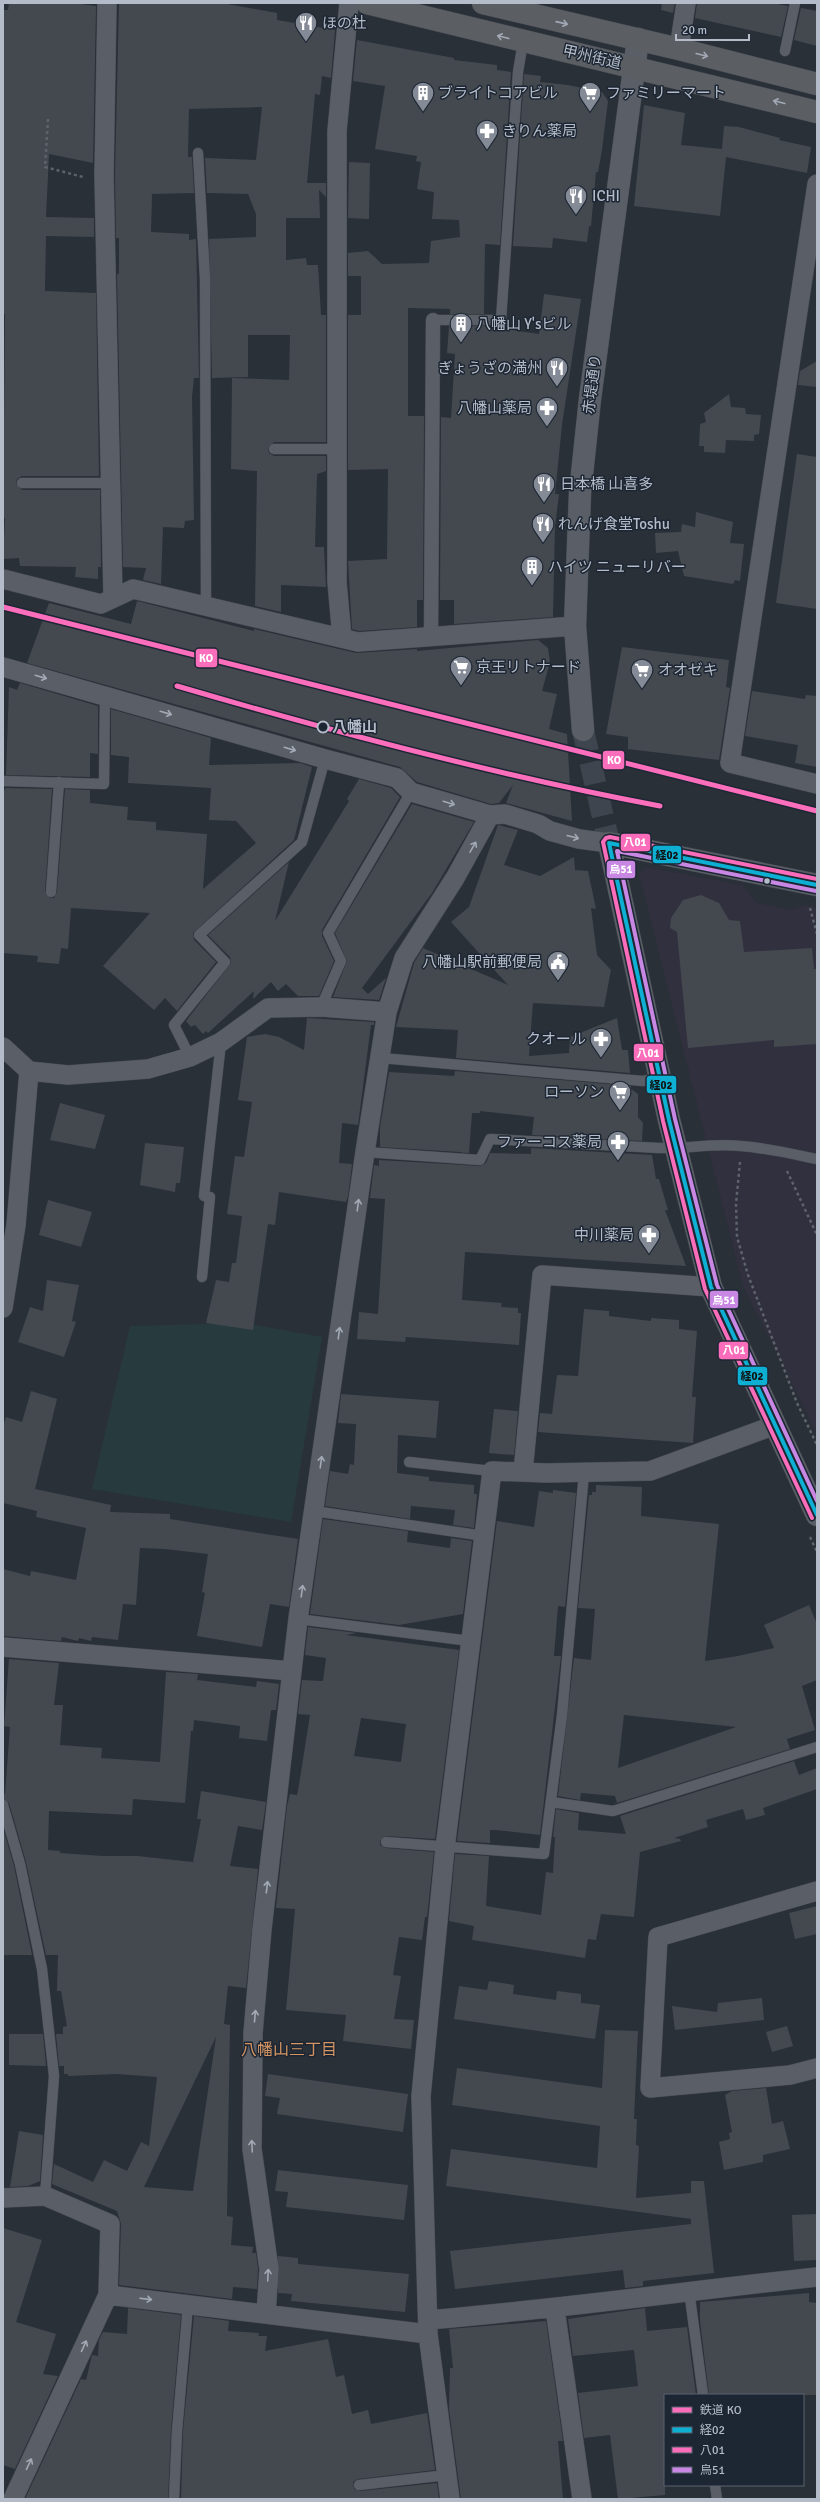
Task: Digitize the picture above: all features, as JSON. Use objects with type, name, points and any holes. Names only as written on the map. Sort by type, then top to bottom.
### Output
[{"type":"highway","name":"甲州街道","points":[[367,3],[524,42],[675,76],[817,112]]},
{"type":"highway","name":"甲州街道","points":[[483,3],[537,10],[638,40],[680,49],[817,84]]},
{"type":"highway","points":[[675,76],[680,49]]},
{"type":"street","points":[[107,3],[104,183],[113,598]]},
{"type":"street","points":[[342,638],[337,582],[337,131],[349,3]]},
{"type":"street","points":[[680,49],[686,3]]},
{"type":"street","name":"赤堤通り","points":[[583,730],[575,626],[580,493],[590,399],[633,66],[638,40]]},
{"type":"street","points":[[817,184],[730,762],[817,784]]},
{"type":"street","points":[[431,636],[433,320]]},
{"type":"street","points":[[3,579],[101,604],[133,589],[358,642],[575,626]]},
{"type":"street","points":[[3,666],[325,759],[397,778],[411,792],[490,815],[505,814],[538,824],[550,831],[579,839],[609,843],[817,885]]},
{"type":"street","points":[[266,2314],[269,2269],[252,2148],[253,2033],[262,1929],[298,1619],[365,1152],[381,1058],[387,1012],[404,958],[455,878],[490,815]]},
{"type":"street","points":[[609,843],[659,1078],[711,1287],[817,1514]]},
{"type":"street","points":[[3,1047],[29,1071],[68,1075],[148,1069],[190,1057],[221,1042],[268,1008],[321,1007],[387,1012]]},
{"type":"street","points":[[3,1308],[10,1224],[29,1071]]},
{"type":"street","points":[[523,1472],[542,1275],[711,1287]]},
{"type":"street","points":[[450,2499],[428,2327],[421,2096],[445,1848],[492,1471],[584,1473],[650,1472],[775,1425]]},
{"type":"street","points":[[3,1647],[292,1671]]},
{"type":"street","points":[[817,1891],[658,1937],[650,2088],[790,2075],[817,2068]]},
{"type":"street","points":[[3,2198],[45,2196],[110,2224],[108,2295],[13,2499]]},
{"type":"street","points":[[108,2295],[266,2314],[428,2327],[690,2290],[817,2277]]},
{"type":"street","points":[[555,2309],[582,2499]]},
{"type":"street","points":[[3,2497],[8,2499]]},
{"type":"lane","points":[[785,51],[795,3]]},
{"type":"lane","points":[[433,320],[501,320],[518,72],[524,42]]},
{"type":"lane","points":[[198,153],[205,279],[206,607]]},
{"type":"lane","points":[[274,449],[336,448]]},
{"type":"lane","points":[[22,483],[111,483]]},
{"type":"lane","points":[[3,781],[104,784],[105,695]]},
{"type":"lane","points":[[190,1057],[174,1026],[225,962],[199,935],[302,842],[325,759]]},
{"type":"lane","points":[[51,892],[59,782]]},
{"type":"lane","points":[[321,1007],[341,961],[328,933],[411,792]]},
{"type":"lane","points":[[202,1277],[210,1197],[204,1196],[221,1042]]},
{"type":"lane","points":[[381,1058],[643,1081],[659,1078]]},
{"type":"lane","points":[[365,1152],[480,1160],[490,1139],[676,1148],[691,1145],[742,1146],[817,1159]]},
{"type":"lane","points":[[409,1462],[492,1471]]},
{"type":"lane","points":[[386,1842],[445,1848],[544,1854],[562,1707],[584,1473]]},
{"type":"lane","points":[[314,1511],[484,1536]]},
{"type":"lane","points":[[298,1619],[470,1641]]},
{"type":"lane","points":[[551,1802],[613,1811],[817,1747]]},
{"type":"lane","points":[[3,1805],[20,1864],[42,1969],[53,2068],[45,2196]]},
{"type":"lane","points":[[690,2290],[703,2394]]},
{"type":"lane","points":[[174,2499],[177,2431],[188,2305]]},
{"type":"lane","points":[[359,2485],[447,2474]]},
{"type":"lane","points":[[715,2486],[717,2499]]},
{"type":"path","points":[[48,119],[44,167],[104,183]]},
{"type":"path","points":[[809,906],[817,934]]},
{"type":"path","points":[[742,1146],[736,1204],[737,1237],[748,1275],[797,1403],[817,1445]]},
{"type":"path","points":[[779,1152],[817,1235]]},
{"type":"shaded area","points":[[646,867],[742,885],[757,903],[791,910],[807,905],[817,907],[817,1433],[743,1286],[639,873]]},
{"type":"green space","points":[[245,1323],[322,1337],[291,1522],[92,1489],[130,1326]]},
{"type":"building","points":[[9,3],[74,3],[96,6],[93,163],[49,154],[46,217],[94,218],[94,237],[46,236],[45,291],[96,293],[99,476],[22,476],[17,479],[16,483],[22,490],[100,490],[101,567],[98,567],[98,579],[75,577],[76,567],[20,566],[19,558],[3,559],[5,518],[3,518],[5,314],[3,314],[3,10],[8,10]]},
{"type":"building","points":[[119,3],[222,3],[277,13],[277,20],[335,30],[331,78],[322,76],[320,95],[315,94],[307,183],[326,183],[326,197],[319,190],[320,218],[286,218],[286,260],[306,258],[307,265],[318,265],[321,315],[326,315],[326,442],[274,442],[268,449],[269,453],[274,456],[326,456],[326,471],[317,474],[315,547],[324,547],[326,587],[281,585],[281,612],[255,606],[257,471],[231,469],[232,378],[289,380],[290,335],[248,335],[248,377],[212,378],[209,239],[256,237],[256,214],[248,194],[207,193],[205,158],[256,160],[262,107],[189,109],[188,157],[192,157],[194,193],[152,194],[151,232],[189,234],[189,240],[196,239],[199,378],[194,378],[192,397],[194,520],[185,521],[184,528],[163,527],[161,584],[143,580],[146,568],[123,567],[117,274],[119,274],[119,238],[116,238],[115,175]]},
{"type":"building","points":[[662,3],[675,3],[673,13],[661,10]]},
{"type":"building","points":[[697,3],[772,3],[788,6],[781,37],[695,18]]},
{"type":"building","points":[[801,8],[817,11],[817,46],[794,40]]},
{"type":"building","points":[[357,40],[454,58],[454,60],[497,65],[497,70],[511,72],[500,245],[485,244],[484,314],[450,314],[450,309],[408,308],[408,416],[424,416],[423,600],[417,600],[417,627],[359,631],[352,629],[348,561],[387,559],[388,469],[348,470],[348,315],[361,315],[361,276],[348,276],[348,253],[368,251],[382,264],[429,263],[431,241],[460,237],[459,220],[432,219],[434,192],[417,189],[421,162],[416,161],[417,156],[375,149],[385,86],[353,81]]},
{"type":"building","points":[[524,74],[541,76],[540,82],[568,85],[602,92],[608,101],[602,150],[598,172],[596,172],[591,226],[589,226],[587,242],[553,238],[552,248],[513,246]]},
{"type":"building","points":[[644,105],[685,113],[681,145],[722,149],[724,126],[739,127],[780,138],[779,140],[811,147],[807,173],[726,157],[720,216],[634,206]]},
{"type":"building","points":[[349,162],[370,163],[369,219],[348,218]]},
{"type":"building","points":[[544,294],[581,299],[562,425],[555,494],[559,494],[555,526],[553,617],[454,624],[454,600],[440,600],[441,417],[451,418],[455,354],[447,353],[449,326],[483,326],[539,334]]},
{"type":"building","points":[[817,361],[817,387],[798,385],[800,371]]},
{"type":"building","points":[[729,394],[731,407],[745,408],[746,414],[761,415],[759,434],[754,435],[754,441],[726,440],[725,453],[704,452],[704,446],[699,446],[700,424],[706,422],[704,413]]},
{"type":"building","points":[[797,454],[817,457],[817,609],[776,603]]},
{"type":"building","points":[[696,512],[733,522],[730,543],[744,544],[740,581],[735,580],[733,584],[684,576],[678,551],[656,553],[655,533],[681,532],[682,524],[695,527]]},
{"type":"building","points":[[137,601],[254,631],[254,629],[356,653],[417,649],[417,651],[538,640],[548,648],[550,662],[542,691],[557,694],[549,729],[567,734],[572,821],[506,803],[513,785],[499,803],[491,804],[417,782],[400,767],[27,663],[49,603],[131,624]]},
{"type":"building","points":[[622,647],[729,660],[726,687],[730,688],[719,760],[628,749],[628,737],[606,734]]},
{"type":"building","points":[[20,683],[98,706],[98,754],[90,753],[90,777],[6,775],[9,687],[17,690]]},
{"type":"building","points":[[752,691],[805,699],[806,695],[817,696],[817,767],[795,763],[798,745],[745,736]]},
{"type":"building","points":[[111,709],[211,738],[209,765],[300,763],[312,767],[294,840],[193,933],[194,940],[216,962],[177,1011],[165,998],[154,1010],[103,966],[150,913],[71,908],[68,949],[61,948],[59,964],[37,962],[38,956],[3,953],[3,796],[5,788],[52,789],[45,892],[50,898],[54,898],[57,892],[65,789],[90,790],[90,803],[128,807],[127,820],[156,822],[156,830],[207,834],[203,889],[256,843],[236,821],[209,820],[211,788],[128,783],[129,757],[111,755]]},
{"type":"building","points":[[359,779],[391,788],[400,797],[322,930],[322,936],[334,961],[319,996],[298,996],[286,984],[278,991],[271,982],[253,999],[254,991],[208,1033],[206,1031],[203,1034],[195,1025],[191,1027],[186,1021],[231,963],[230,957],[208,935],[289,862],[275,921],[349,801],[347,799]]},
{"type":"building","points":[[412,804],[474,822],[432,893],[362,988],[368,994],[386,978],[379,1000],[333,997],[347,961],[335,933]]},
{"type":"building","points":[[498,825],[518,830],[504,865],[540,876],[574,857],[575,870],[588,871],[596,909],[591,908],[597,955],[611,970],[604,1007],[533,1003],[529,1056],[569,1053],[570,1037],[617,1018],[622,1050],[628,1050],[630,1073],[456,1058],[458,1030],[396,1027],[414,963],[423,948],[508,985],[451,922],[469,907]]},
{"type":"building","points":[[701,895],[719,903],[729,920],[740,921],[744,952],[812,948],[814,969],[817,969],[817,1044],[774,1047],[774,1040],[688,1048],[677,932],[670,928],[671,918],[683,900]]},
{"type":"building","points":[[307,1018],[374,1022],[374,1025],[371,1025],[358,1125],[342,1123],[339,1163],[352,1164],[348,1196],[346,1202],[279,1192],[275,1225],[268,1224],[253,1330],[206,1323],[216,1280],[229,1282],[232,1263],[236,1263],[242,1216],[227,1214],[235,1156],[244,1157],[252,1102],[238,1100],[247,1037],[265,1034],[279,1037],[304,1050]]},
{"type":"building","points":[[455,1071],[631,1086],[631,1089],[638,1094],[638,1117],[643,1123],[642,1141],[532,1135],[534,1117],[480,1111],[480,1113],[472,1113],[469,1153],[380,1147],[380,1127],[389,1072],[454,1076]]},
{"type":"building","points":[[60,1103],[105,1115],[95,1149],[50,1140]]},
{"type":"building","points":[[145,1143],[184,1147],[180,1183],[176,1183],[175,1192],[140,1185]]},
{"type":"building","points":[[531,1148],[652,1155],[656,1179],[659,1179],[668,1210],[665,1210],[686,1266],[465,1252],[462,1300],[502,1303],[501,1307],[518,1308],[518,1313],[521,1313],[519,1345],[406,1337],[405,1342],[357,1339],[359,1312],[378,1314],[385,1199],[370,1198],[374,1165],[379,1166],[379,1160],[480,1166],[486,1163],[490,1153],[531,1154]]},
{"type":"building","points":[[48,1200],[92,1212],[81,1247],[39,1235]]},
{"type":"building","points":[[47,1280],[79,1285],[72,1321],[76,1322],[64,1357],[18,1342],[30,1307],[43,1311]]},
{"type":"building","points":[[584,1309],[609,1311],[609,1316],[651,1321],[651,1318],[679,1320],[679,1329],[697,1331],[692,1397],[696,1397],[693,1443],[538,1432],[540,1413],[552,1414],[557,1375],[578,1376]]},
{"type":"building","points":[[31,1391],[57,1399],[35,1489],[111,1505],[110,1512],[170,1514],[170,1519],[298,1539],[289,1607],[270,1604],[262,1647],[197,1636],[205,1593],[202,1592],[208,1554],[165,1549],[140,1548],[136,1605],[123,1604],[118,1640],[92,1637],[91,1641],[79,1638],[78,1641],[62,1637],[61,1641],[3,1636],[3,1569],[30,1576],[31,1571],[76,1580],[86,1528],[36,1517],[37,1511],[3,1503],[3,1427],[6,1417],[22,1422]]},
{"type":"building","points":[[341,1394],[439,1401],[436,1438],[398,1435],[397,1473],[429,1477],[429,1481],[474,1485],[474,1494],[477,1494],[474,1528],[453,1525],[455,1510],[411,1506],[410,1519],[325,1506],[330,1471],[348,1474],[350,1464],[354,1465],[356,1424],[338,1423]]},
{"type":"building","points":[[494,1409],[518,1411],[514,1455],[489,1453]]},
{"type":"building","points":[[596,1485],[642,1487],[641,1516],[719,1524],[705,1661],[774,1648],[764,1625],[809,1605],[817,1624],[817,1680],[802,1686],[815,1730],[787,1739],[790,1749],[617,1803],[615,1796],[581,1793],[580,1800],[558,1796],[574,1658],[591,1660],[595,1609],[578,1608],[589,1495],[592,1495],[592,1492],[596,1492]],"holes":[[[624,1715],[736,1727],[618,1768]]]},
{"type":"building","points":[[553,1490],[576,1493],[565,1607],[558,1606],[554,1656],[561,1656],[540,1835],[490,1830],[490,1843],[457,1841],[497,1521],[534,1527],[539,1491],[553,1493]]},
{"type":"building","points":[[323,1519],[408,1531],[407,1542],[450,1548],[451,1538],[472,1541],[463,1614],[399,1625],[310,1614]]},
{"type":"building","points":[[308,1627],[357,1633],[346,1635],[459,1650],[435,1839],[386,1836],[380,1841],[380,1845],[386,1848],[434,1852],[427,1917],[425,1917],[422,1940],[399,1937],[393,1975],[401,1976],[394,2019],[414,2020],[411,2049],[343,2041],[346,2015],[286,2010],[295,1909],[276,1908],[287,1806],[290,1794],[297,1795],[310,1715],[298,1714],[302,1680],[323,1681],[326,1658],[305,1655]],"holes":[[[361,1718],[406,1724],[401,1762],[354,1756]]]},
{"type":"building","points":[[9,1659],[59,1663],[54,1705],[63,1705],[60,1745],[102,1748],[101,1758],[160,1762],[166,1672],[198,1674],[197,1680],[256,1687],[257,1681],[279,1684],[276,1710],[271,1710],[267,1741],[239,1738],[240,1726],[194,1720],[193,1731],[191,1731],[185,1803],[133,1799],[132,1815],[49,1811],[48,1850],[60,1851],[60,1853],[103,1856],[137,1856],[193,1862],[201,1819],[197,1819],[201,1791],[266,1802],[262,1830],[238,1826],[230,1866],[258,1869],[246,1988],[228,1986],[224,2024],[230,2025],[227,2216],[233,2217],[231,2245],[253,2247],[252,2253],[256,2253],[258,2269],[257,2289],[233,2287],[232,2299],[119,2285],[121,2224],[117,2211],[52,2184],[54,2164],[93,2182],[104,2160],[127,2171],[141,2142],[149,2146],[157,2077],[116,2074],[68,2076],[68,2074],[64,2074],[64,2066],[59,2066],[56,2034],[63,2034],[63,2027],[67,2026],[61,1991],[57,1991],[58,1955],[46,1955],[26,1862],[9,1803],[3,1799],[3,1794],[5,1794],[10,1727],[4,1726]],"holes":[[[216,2037],[193,2191],[144,2187]]]},
{"type":"building","points":[[794,1761],[799,1775],[817,1768],[817,1789],[763,1808],[765,1815],[746,1820],[743,1809],[706,1820],[708,1827],[674,1838],[680,1839],[681,1841],[640,1852],[634,1917],[601,1914],[596,1940],[588,1939],[585,1958],[472,1940],[474,1926],[449,1921],[455,1854],[489,1856],[486,1906],[541,1915],[546,1872],[553,1873],[555,1837],[553,1837],[556,1809],[579,1813],[578,1830],[626,1834],[620,1816]]},
{"type":"building","points":[[3,1828],[14,1866],[32,1955],[3,1955]]},
{"type":"building","points":[[817,1906],[817,1934],[795,1939],[789,1913]]},
{"type":"building","points":[[489,1981],[514,1985],[513,1994],[556,2000],[557,1991],[581,1994],[581,2003],[600,2005],[595,2039],[454,2019],[459,1986],[487,1990]]},
{"type":"building","points":[[762,1998],[764,2020],[675,2030],[672,2006],[717,2012],[718,2003]]},
{"type":"building","points":[[787,2026],[793,2046],[772,2052],[766,2032]]},
{"type":"building","points":[[605,2030],[638,2031],[634,2119],[637,2119],[636,2145],[639,2146],[636,2198],[691,2193],[691,2181],[704,2181],[714,2273],[643,2281],[643,2286],[625,2288],[623,2270],[455,2289],[450,2251],[691,2224],[691,2219],[446,2186],[451,2149],[597,2168],[600,2126],[452,2105],[457,2068],[602,2088]]},
{"type":"building","points":[[9,2034],[43,2034],[46,2066],[9,2065]]},
{"type":"building","points":[[268,2074],[408,2094],[403,2132],[277,2114],[280,2098],[265,2096]]},
{"type":"building","points":[[766,2088],[772,2124],[783,2121],[790,2149],[763,2155],[763,2162],[724,2170],[719,2142],[730,2139],[729,2133],[732,2132],[725,2095],[732,2091]]},
{"type":"building","points":[[19,2131],[43,2135],[40,2181],[28,2186],[10,2187]]},
{"type":"building","points":[[278,2170],[408,2185],[404,2220],[286,2207],[288,2192],[275,2191]]},
{"type":"building","points":[[817,2214],[817,2260],[794,2261],[792,2215]]},
{"type":"building","points":[[3,2228],[42,2240],[16,2322],[56,2334],[43,2374],[58,2376],[15,2469],[3,2465]]},
{"type":"building","points":[[278,2256],[298,2258],[298,2264],[409,2274],[405,2312],[291,2301],[292,2294],[278,2293]]},
{"type":"building","points":[[809,2293],[809,2302],[817,2303],[817,2395],[709,2394],[700,2321],[700,2302]]},
{"type":"building","points":[[128,2308],[181,2315],[171,2430],[168,2499],[25,2499],[81,2379],[86,2380],[92,2355],[98,2356],[99,2340],[103,2332],[127,2334]]},
{"type":"building","points":[[645,2308],[647,2331],[687,2327],[696,2394],[664,2394],[665,2495],[618,2499],[610,2435],[584,2438],[578,2393],[638,2386],[634,2350],[573,2356],[568,2319]]},
{"type":"building","points":[[194,2316],[229,2321],[228,2331],[259,2333],[258,2336],[267,2336],[265,2351],[328,2339],[336,2377],[344,2375],[352,2414],[368,2410],[371,2424],[427,2413],[435,2470],[358,2479],[353,2482],[354,2489],[360,2491],[437,2483],[439,2499],[181,2499],[183,2431]]},
{"type":"building","points":[[546,2321],[563,2441],[558,2441],[563,2499],[461,2499],[449,2409],[450,2368],[453,2368],[449,2329]]},
{"type":"tunnel","points":[[583,730],[609,843]]},
{"type":"rail line","name":"KO","points":[[3,607],[817,811]]},
{"type":"rail line","name":"KO","points":[[177,686],[297,720],[477,767],[660,806]]},
{"type":"transit line","name":"八01","points":[[812,1518],[705,1289],[663,1121],[603,842],[606,838],[610,837],[817,879]]},
{"type":"transit line","name":"経02","points":[[817,885],[609,843],[669,1120],[711,1287],[817,1515]]},
{"type":"transit line","name":"烏51","points":[[816,891],[617,851],[675,1119],[717,1285],[817,1501]]},
{"type":"place","name":"ほの杜","points":[[306,42]]},
{"type":"place","name":"ブライトコアビル","points":[[423,112]]},
{"type":"place","name":"ファミリーマート","points":[[590,112]]},
{"type":"place","name":"きりん薬局","points":[[487,150]]},
{"type":"place","name":"ICHI","points":[[576,216]]},
{"type":"place","name":"八幡山 Y'sビル","points":[[461,344]]},
{"type":"place","name":"ぎょうざの満州","points":[[557,388]]},
{"type":"place","name":"八幡山薬局","points":[[547,428]]},
{"type":"place","name":"日本橋 山喜多","points":[[544,504]]},
{"type":"place","name":"れんげ食堂Toshu","points":[[543,544]]},
{"type":"place","name":"ハイツ ニューリバー","points":[[532,586]]},
{"type":"place","name":"京王リトナード","points":[[461,686]]},
{"type":"place","name":"オオゼキ","points":[[642,690]]},
{"type":"place","name":"八幡山","points":[[323,727]]},
{"type":"place","name":"八幡山駅前郵便局","points":[[558,982]]},
{"type":"place","name":"クオール","points":[[601,1058]]},
{"type":"place","name":"ローソン","points":[[620,1112]]},
{"type":"place","name":"ファーコス薬局","points":[[618,1162]]},
{"type":"place","name":"中川薬局","points":[[649,1254]]},
{"type":"district","name":"八幡山三丁目","points":[[289,2050]]}]
